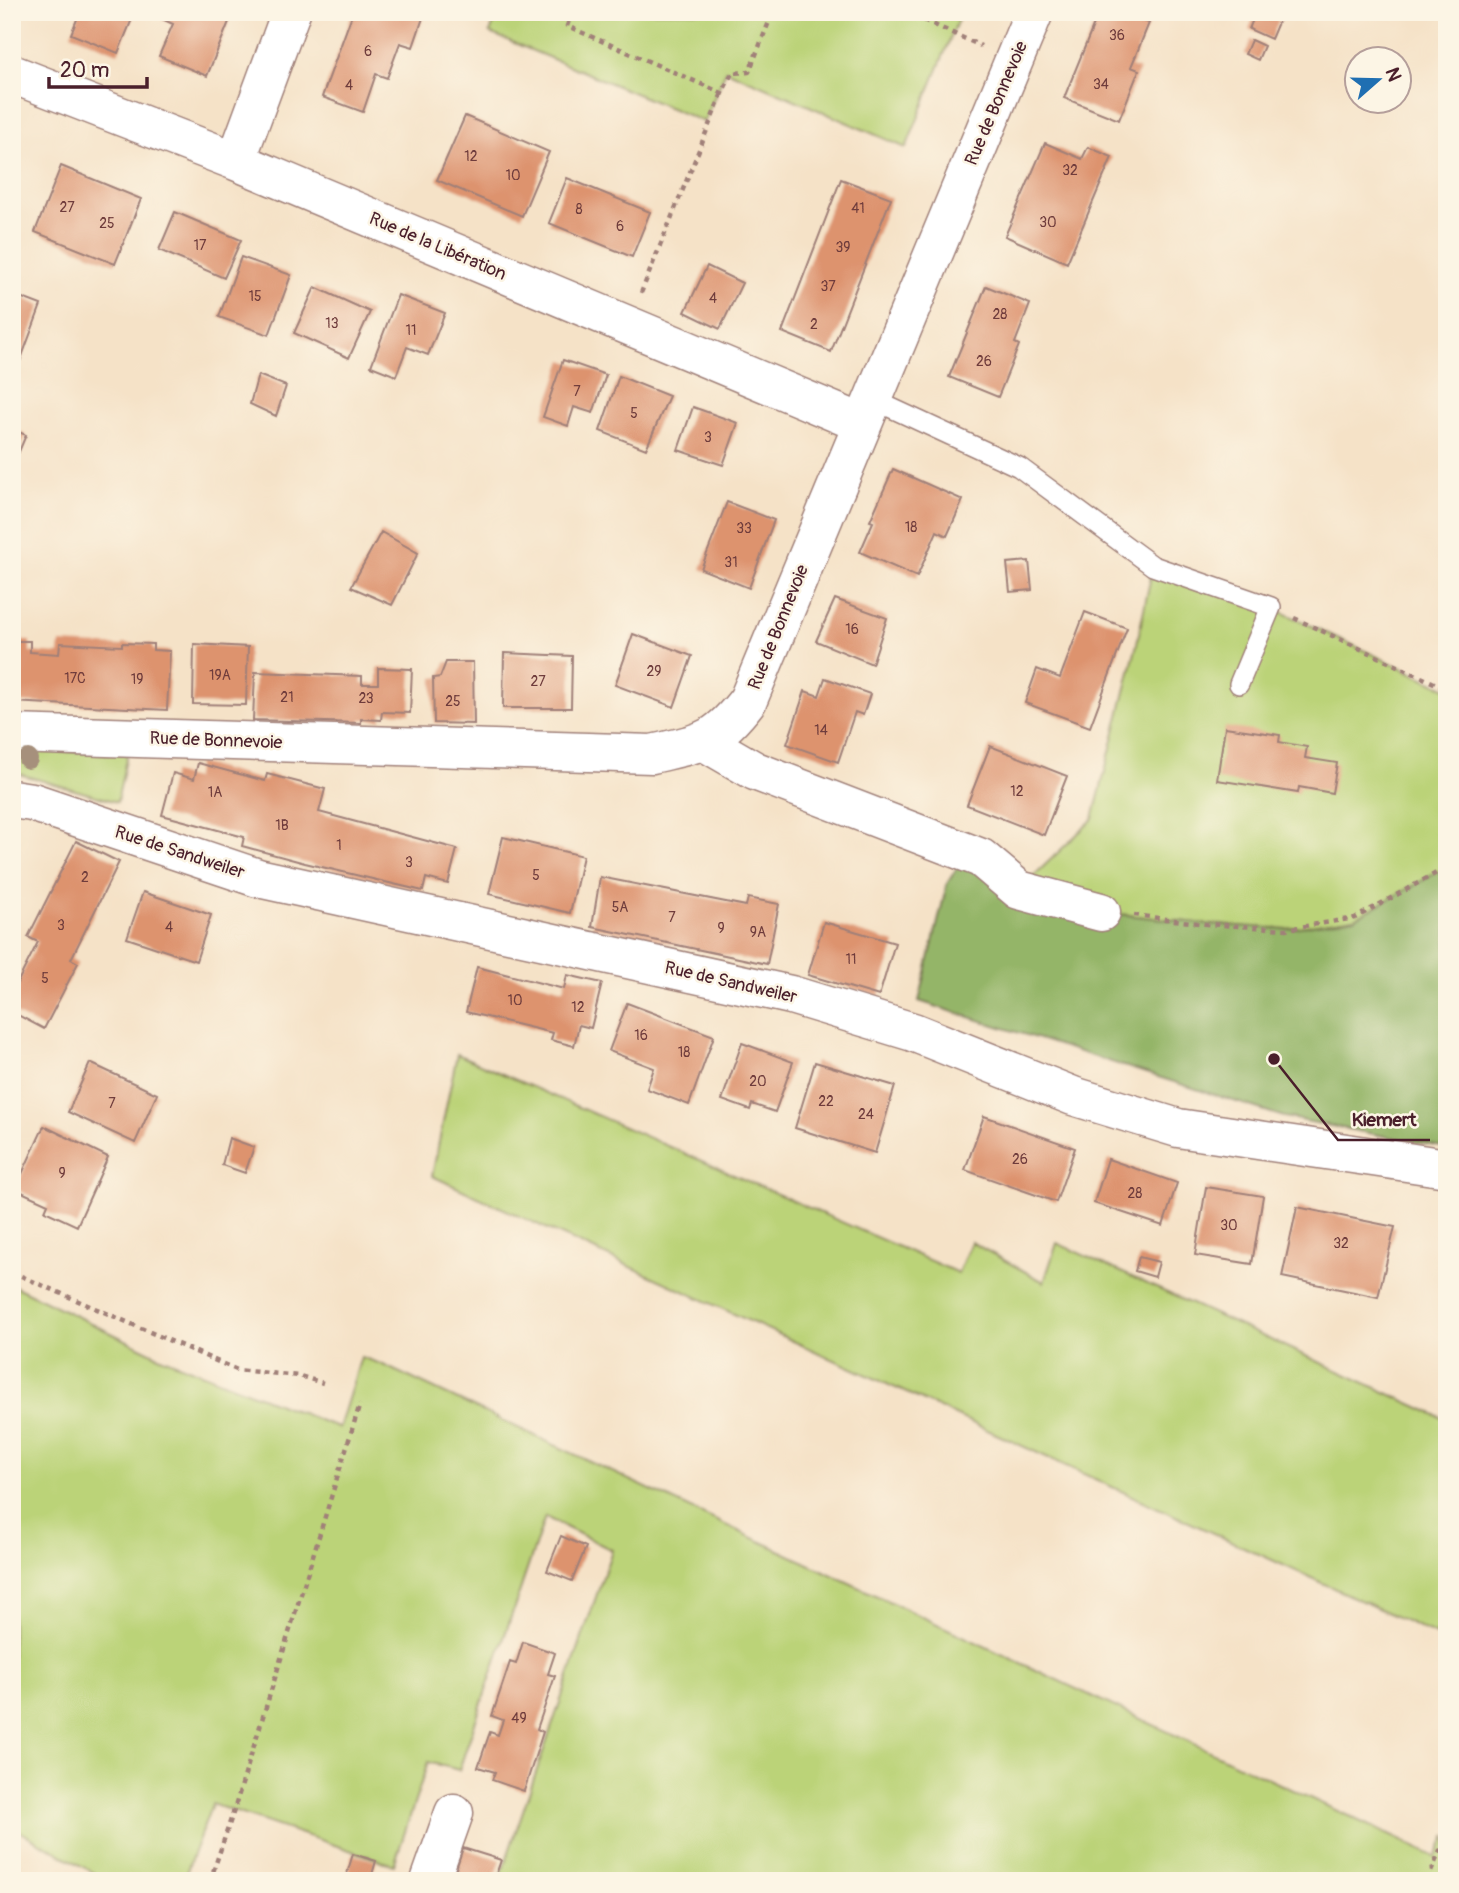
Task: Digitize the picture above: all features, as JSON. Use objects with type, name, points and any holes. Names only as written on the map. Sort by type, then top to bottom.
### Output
[{"type":"main road","points":[[236,161],[291,12]]},
{"type":"main road","name":"Rue de Bonnevoie","points":[[12,734],[652,754],[705,742],[729,724],[748,700],[1034,12]]},
{"type":"main road","name":"Rue de la Libération","points":[[12,74],[236,161],[628,325],[867,411]]},
{"type":"main road","points":[[705,742],[755,771],[981,858],[1019,890],[1101,912]]},
{"type":"main road","name":"Rue de Sandweiler","points":[[12,799],[32,802],[258,878],[812,1001],[913,1032],[1073,1096],[1178,1128],[1447,1168]]},
{"type":"main road","points":[[430,1881],[454,1814]]},
{"type":"lane","points":[[867,411],[1019,467],[1153,566],[1271,607],[1239,684]]},
{"type":"path","points":[[572,12],[567,26],[722,93]]},
{"type":"path","points":[[628,325],[722,93],[732,73],[749,72],[773,12]]},
{"type":"path","points":[[906,12],[1014,60]]},
{"type":"path","points":[[1271,607],[1447,689]]},
{"type":"path","points":[[1101,912],[1206,924],[1287,929],[1355,918],[1447,867]]},
{"type":"path","points":[[12,1272],[237,1370],[300,1376],[323,1383]]},
{"type":"path","points":[[210,1881],[360,1404]]},
{"type":"path","points":[[1427,1881],[1447,1835]]},
{"type":"green space","points":[[485,12],[961,12],[906,148],[726,70],[704,122],[490,33],[496,17]]},
{"type":"green space","points":[[1153,566],[1271,607],[1447,689],[1447,867],[1355,918],[1287,929],[1206,924],[1101,912],[1019,890],[1093,819],[1136,648]]},
{"type":"green space","points":[[12,749],[127,754],[117,802],[12,772]]},
{"type":"green space","points":[[964,856],[1101,912],[1206,924],[1287,929],[1355,918],[1447,867],[1447,1148],[1284,1117],[919,1001],[947,884]]},
{"type":"green space","points":[[457,1054],[958,1273],[971,1242],[1044,1282],[1057,1243],[1447,1420],[1447,1640],[432,1176]]},
{"type":"green space","points":[[12,1285],[163,1358],[339,1428],[361,1357],[381,1364],[1436,1857],[1447,1835],[1447,1881],[499,1881],[612,1550],[545,1517],[459,1770],[428,1762],[394,1865],[212,1804],[183,1881],[109,1881],[12,1827]]},
{"type":"building","points":[[80,12],[135,12],[118,53],[71,34]]},
{"type":"building","points":[[165,12],[233,12],[207,76],[159,56],[173,24],[162,19]]},
{"type":"building","points":[[353,12],[425,12],[413,47],[400,43],[387,78],[376,74],[363,112],[322,97]]},
{"type":"building","points":[[1099,12],[1123,12],[1149,23],[1131,67],[1139,70],[1119,120],[1064,98]]},
{"type":"building","points":[[1256,12],[1279,20],[1271,39],[1249,29]]},
{"type":"building","points":[[1251,40],[1264,46],[1258,60],[1245,54]]},
{"type":"building","points":[[465,116],[549,152],[522,216],[437,180]]},
{"type":"building","points":[[1045,143],[1082,159],[1088,147],[1112,157],[1067,263],[1005,236]]},
{"type":"building","points":[[61,166],[141,199],[115,264],[35,232]]},
{"type":"building","points":[[567,178],[650,212],[632,257],[549,223]]},
{"type":"building","points":[[841,179],[891,198],[831,352],[782,332]]},
{"type":"building","points":[[175,212],[241,240],[224,278],[159,250]]},
{"type":"building","points":[[241,257],[291,275],[269,335],[219,317]]},
{"type":"building","points":[[707,266],[742,283],[720,329],[685,312]]},
{"type":"building","points":[[986,286],[1030,304],[1015,343],[1019,345],[998,397],[949,377]]},
{"type":"building","points":[[315,287],[370,312],[349,358],[294,333]]},
{"type":"building","points":[[12,294],[41,305],[15,375],[12,374]]},
{"type":"building","points":[[398,295],[445,313],[428,355],[407,347],[396,376],[371,366]]},
{"type":"building","points":[[563,360],[606,375],[593,413],[574,407],[568,426],[543,417]]},
{"type":"building","points":[[258,375],[286,386],[276,416],[250,404]]},
{"type":"building","points":[[619,376],[669,396],[646,449],[600,431]]},
{"type":"building","points":[[693,407],[738,423],[723,465],[678,450]]},
{"type":"building","points":[[12,429],[26,435],[12,468]]},
{"type":"building","points":[[893,469],[963,500],[947,536],[937,531],[917,577],[860,552],[873,522],[870,521]]},
{"type":"building","points":[[727,502],[774,520],[749,588],[701,569]]},
{"type":"building","points":[[381,532],[418,553],[392,605],[351,587]]},
{"type":"building","points":[[1029,561],[1032,590],[1010,592],[1007,563]]},
{"type":"building","points":[[835,599],[887,618],[872,664],[816,641]]},
{"type":"building","points":[[1085,612],[1127,628],[1090,727],[1025,703],[1037,669],[1060,678]]},
{"type":"building","points":[[633,634],[692,656],[674,707],[615,685]]},
{"type":"building","points":[[12,641],[30,641],[30,652],[59,654],[60,643],[122,646],[122,643],[153,644],[153,650],[170,651],[167,710],[12,702]]},
{"type":"building","points":[[194,644],[248,647],[246,705],[193,704]]},
{"type":"building","points":[[504,653],[572,656],[571,708],[503,708]]},
{"type":"building","points":[[446,662],[473,662],[474,724],[434,723],[433,678],[440,677]]},
{"type":"building","points":[[378,668],[412,669],[410,713],[382,712],[381,720],[361,719],[361,723],[253,720],[255,672],[362,676],[362,684],[378,684]]},
{"type":"building","points":[[825,678],[870,694],[863,715],[855,712],[838,762],[787,744],[805,691],[819,696]]},
{"type":"building","points":[[1225,727],[1280,735],[1279,742],[1307,747],[1305,758],[1337,763],[1332,793],[1299,787],[1298,793],[1217,780]]},
{"type":"building","points":[[990,746],[1067,776],[1044,835],[967,805]]},
{"type":"building","points":[[198,763],[265,781],[267,774],[325,789],[319,812],[457,849],[448,884],[426,878],[423,891],[305,863],[242,846],[244,837],[162,815],[173,773],[194,779]]},
{"type":"building","points":[[503,837],[583,856],[570,913],[489,894]]},
{"type":"building","points":[[76,841],[119,862],[71,959],[78,963],[44,1029],[12,1012],[12,993],[38,942],[28,937]]},
{"type":"building","points":[[600,877],[746,906],[748,898],[779,904],[767,964],[592,927]]},
{"type":"building","points":[[143,892],[211,915],[196,961],[127,938]]},
{"type":"building","points":[[824,922],[895,943],[879,996],[808,975]]},
{"type":"building","points":[[477,967],[564,989],[567,975],[602,983],[591,1028],[579,1025],[574,1046],[551,1040],[553,1033],[466,1012]]},
{"type":"building","points":[[627,1003],[714,1036],[689,1105],[647,1089],[654,1068],[609,1051]]},
{"type":"building","points":[[742,1043],[793,1062],[775,1112],[752,1104],[750,1110],[722,1100]]},
{"type":"building","points":[[815,1062],[895,1086],[875,1153],[795,1128]]},
{"type":"building","points":[[90,1063],[157,1094],[135,1143],[68,1112]]},
{"type":"building","points":[[984,1116],[1075,1148],[1056,1202],[965,1170]]},
{"type":"building","points":[[44,1126],[108,1157],[77,1226],[45,1211],[48,1204],[15,1189]]},
{"type":"building","points":[[229,1138],[254,1147],[245,1173],[222,1165]]},
{"type":"building","points":[[1108,1159],[1177,1183],[1163,1226],[1094,1203]]},
{"type":"building","points":[[1206,1187],[1263,1196],[1252,1264],[1195,1255]]},
{"type":"building","points":[[1297,1207],[1395,1227],[1378,1297],[1282,1277]]},
{"type":"building","points":[[1139,1257],[1159,1262],[1155,1277],[1135,1271]]},
{"type":"building","points":[[561,1536],[586,1547],[572,1581],[547,1571]]},
{"type":"building","points":[[523,1642],[555,1653],[548,1674],[555,1676],[537,1729],[543,1732],[524,1791],[492,1780],[495,1772],[478,1767],[490,1732],[498,1735],[503,1720],[492,1716],[510,1662],[516,1664]]},
{"type":"building","points":[[463,1848],[501,1860],[494,1881],[452,1881]]},
{"type":"building","points":[[353,1854],[376,1861],[370,1881],[346,1877]]},
{"type":"place","name":"Kiemert","points":[[1274,1059]]}]
